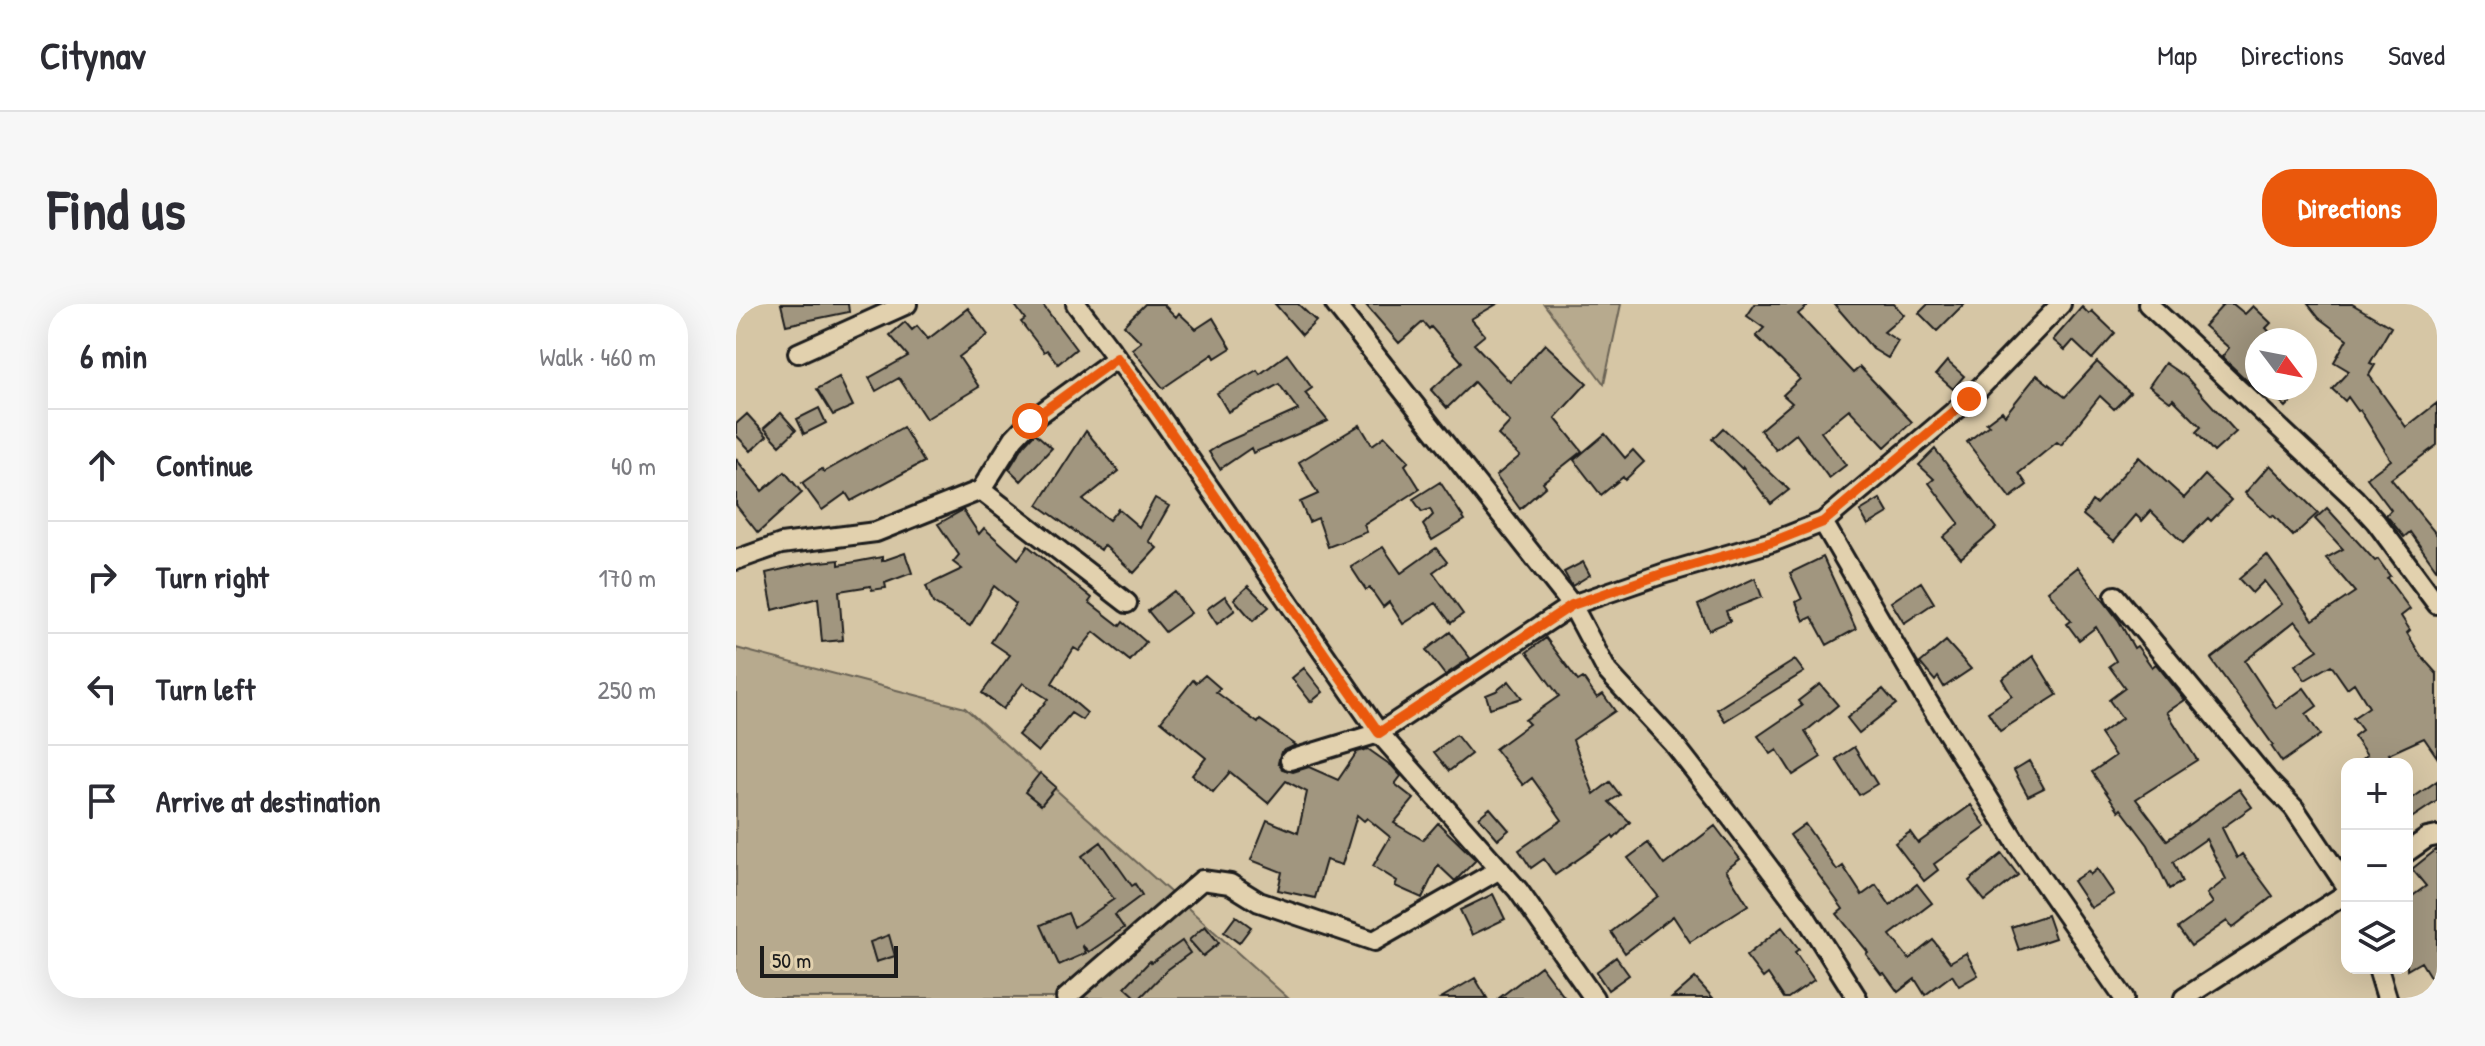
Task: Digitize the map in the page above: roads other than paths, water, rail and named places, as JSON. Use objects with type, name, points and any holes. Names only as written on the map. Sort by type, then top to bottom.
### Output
[{"type":"street","points":[[798,353],[907,304]]},
{"type":"street","points":[[1076,304],[1148,399],[1379,733],[1518,890],[1594,998]]},
{"type":"street","points":[[1335,304],[1572,605],[1607,671],[1674,744],[1733,820],[1805,916],[1857,998]]},
{"type":"street","points":[[1290,760],[1379,733],[1572,605],[1662,574],[1772,542],[1823,522],[1969,399],[2061,304]]},
{"type":"street","points":[[2148,304],[2355,499],[2437,604]]},
{"type":"street","points":[[736,560],[781,544],[876,532],[981,490],[1014,438],[1030,421],[1117,358]]},
{"type":"street","points":[[981,490],[1127,603]]},
{"type":"street","points":[[1823,522],[1925,697],[2009,831],[2124,998]]},
{"type":"street","points":[[2115,596],[2266,779],[2294,808],[2341,881]]},
{"type":"street","points":[[2413,848],[2427,838],[2437,836]]},
{"type":"street","points":[[1066,998],[1202,880],[1230,884],[1259,902],[1374,941],[1500,869]]},
{"type":"street","points":[[2184,998],[2341,894]]},
{"type":"street","points":[[2380,974],[2387,998]]}]
